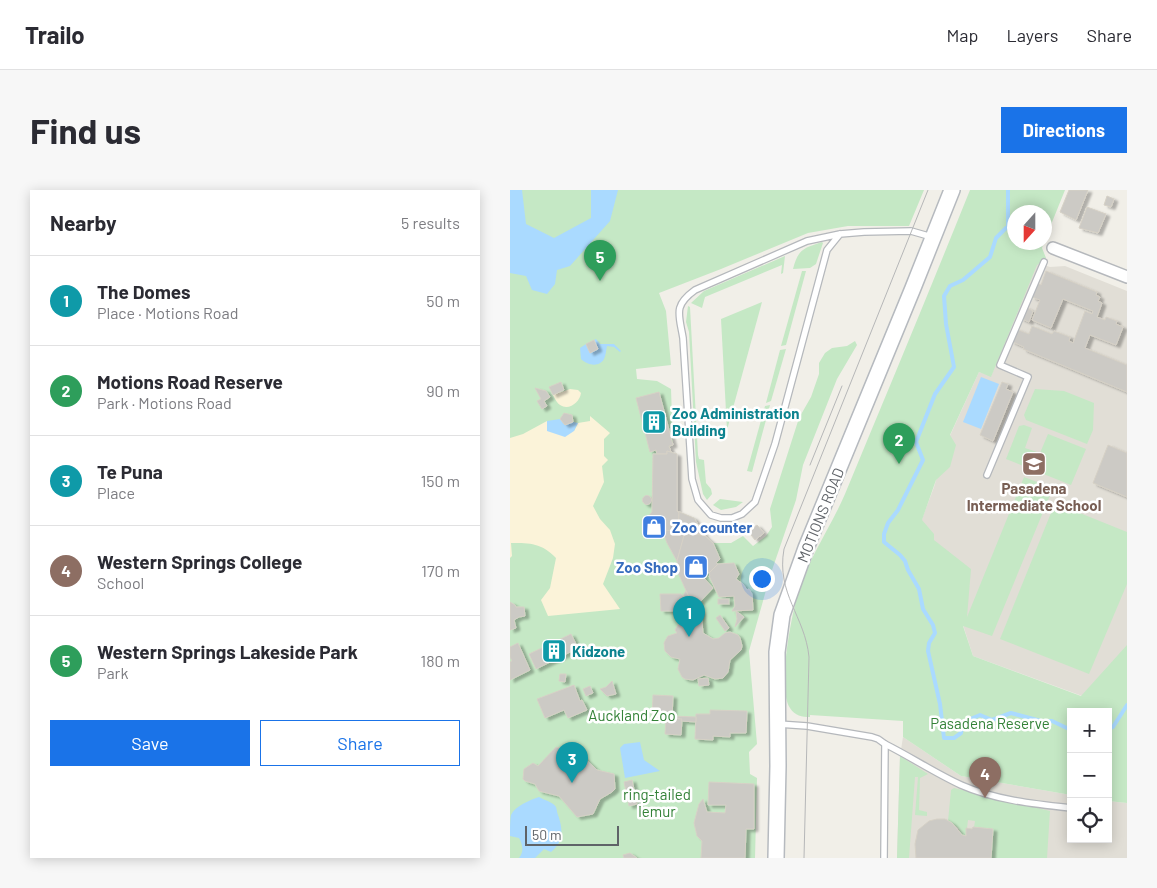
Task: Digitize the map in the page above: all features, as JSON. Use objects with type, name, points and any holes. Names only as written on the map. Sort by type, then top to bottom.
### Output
[{"type":"main road","name":"MOTIONS ROAD","points":[[776,858],[778,724],[776,652],[778,631],[784,606],[952,190]]},
{"type":"street","points":[[1054,248],[1127,277]]},
{"type":"lane","points":[[840,234],[827,250],[775,444],[755,502],[742,514],[732,518],[721,518],[711,515],[698,500],[692,479],[679,316],[681,301],[694,290],[807,241],[840,234],[864,232],[911,231],[934,237]]},
{"type":"lane","points":[[987,475],[1028,377],[1000,366],[1044,262]]},
{"type":"lane","points":[[778,724],[807,726],[872,737],[962,785],[988,794],[1028,803],[1067,808]]},
{"type":"lane","points":[[884,858],[885,744]]},
{"type":"shaded area","name":"Pasadena Intermediate School","points":[[1037,263],[1050,267],[1065,266],[1127,291],[1127,655],[1096,701],[973,656],[963,625],[919,527],[934,487],[948,440],[979,372],[991,376]]},
{"type":"shaded area","points":[[903,737],[961,776],[1067,794],[1067,843],[1112,843],[1112,801],[1127,803],[1127,858],[897,858],[900,756]]},
{"type":"green space","name":"Auckland Zoo","points":[[510,190],[924,190],[909,226],[848,226],[808,233],[659,293],[666,311],[671,365],[636,369],[637,379],[657,381],[671,389],[673,445],[669,447],[671,452],[677,454],[677,511],[694,518],[705,536],[713,543],[731,543],[743,536],[753,546],[766,536],[772,527],[770,509],[799,418],[811,397],[819,374],[819,363],[825,353],[832,348],[847,346],[855,341],[857,345],[837,379],[803,465],[796,500],[770,576],[749,651],[757,744],[749,752],[750,774],[757,778],[755,858],[510,858]]},
{"type":"green space","name":"Pasadena Reserve","points":[[970,190],[1065,190],[1052,223],[1052,205],[1007,205],[1007,250],[1043,250],[1046,258],[1037,265],[991,377],[979,372],[950,435],[956,445],[950,467],[936,480],[922,520],[934,534],[934,540],[971,569],[967,617],[1024,477],[1053,488],[992,636],[963,626],[973,656],[1081,696],[1127,645],[1127,803],[1112,801],[1112,708],[1067,708],[1067,794],[961,776],[903,737],[903,721],[801,716],[792,711],[786,699],[786,654],[794,607],[801,583],[845,494]]},
{"type":"green space","points":[[822,242],[816,264],[810,268],[793,269],[797,257],[803,250]]},
{"type":"green space","points":[[785,256],[783,273],[781,274],[782,265],[705,297],[702,308],[691,303],[704,291]]},
{"type":"green space","points":[[802,271],[806,271],[786,345],[781,346]]},
{"type":"green space","points":[[762,302],[727,430],[721,319]]},
{"type":"green space","points":[[688,306],[690,307],[698,455],[699,459],[704,460],[706,483],[711,489],[712,494],[707,500],[703,494],[696,462],[689,332],[686,322]]},
{"type":"green space","points":[[786,349],[771,401],[766,403],[780,350]]},
{"type":"green space","points":[[1035,389],[1064,391],[1094,403],[1093,430],[1087,444],[1026,420],[1024,415]]},
{"type":"green space","points":[[770,405],[752,472],[747,471],[765,406]]},
{"type":"green space","points":[[1024,425],[1032,428],[1025,448],[1040,453],[1048,434],[1086,449],[1071,485],[1006,459],[1019,426]]},
{"type":"green space","points":[[720,499],[743,502],[736,507],[721,510],[713,505]]},
{"type":"green space","points":[[1055,503],[1127,532],[1127,584],[1089,674],[1000,639]]},
{"type":"green space","points":[[900,756],[928,774],[920,778],[919,810],[927,812],[927,816],[915,815],[918,777],[915,777],[909,858],[897,858]]},
{"type":"green space","points":[[954,788],[1050,811],[1047,858],[991,858],[993,829],[974,827],[975,821],[968,820],[966,836],[962,835],[958,828],[948,821],[951,790]]},
{"type":"sand","points":[[570,389],[578,390],[581,393],[579,400],[574,405],[563,407],[553,395]]},
{"type":"sand","points":[[590,416],[610,433],[604,439],[604,456],[608,460],[602,466],[604,482],[593,506],[600,519],[610,530],[615,544],[613,558],[603,584],[620,609],[548,616],[541,600],[550,588],[556,558],[545,549],[535,545],[511,543],[512,556],[510,558],[510,438],[523,434],[547,421],[548,431],[574,431],[578,423],[590,421]]},
{"type":"water","points":[[510,190],[522,190],[526,224],[554,238],[591,218],[591,190],[618,190],[610,221],[570,266],[557,270],[555,284],[547,294],[532,290],[526,276],[510,273]]},
{"type":"water","points":[[596,339],[600,344],[614,344],[621,351],[607,346],[602,362],[596,365],[586,363],[581,359],[580,348],[586,344],[590,352]]},
{"type":"water","points":[[981,377],[999,384],[981,429],[963,422]]},
{"type":"water","points":[[560,419],[565,425],[573,422],[578,423],[574,431],[565,437],[547,431],[547,421]]},
{"type":"water","points":[[640,742],[644,760],[660,771],[625,778],[620,748],[624,744]]},
{"type":"water","points":[[539,797],[551,802],[556,807],[561,825],[560,840],[551,852],[544,849],[535,858],[519,858],[522,853],[522,846],[519,838],[510,836],[511,815],[519,806]]},
{"type":"building","points":[[1069,190],[1088,190],[1076,220],[1060,212]]},
{"type":"building","points":[[1107,196],[1114,199],[1111,207],[1104,205]]},
{"type":"building","points":[[1087,207],[1106,214],[1098,233],[1079,228]]},
{"type":"building","points":[[1046,271],[1097,292],[1096,295],[1100,297],[1098,301],[1102,303],[1097,317],[1105,320],[1106,317],[1117,321],[1116,324],[1123,327],[1116,345],[1090,335],[1085,348],[1127,365],[1127,392],[1023,349],[1024,347],[1011,341],[1016,329],[1029,334],[1032,326],[1052,334],[1054,331],[1070,337],[1069,341],[1073,343],[1085,311],[1092,314],[1093,311],[1063,299],[1051,328],[1032,320],[1040,300],[1032,297],[1037,283],[1041,285]]},
{"type":"building","points":[[1025,307],[1033,311],[1029,322],[1020,318]]},
{"type":"building","points":[[594,340],[598,349],[590,353],[586,344]]},
{"type":"building","points":[[561,382],[564,390],[553,395],[549,387]]},
{"type":"building","points":[[1002,382],[1008,384],[1006,389],[1013,392],[993,441],[980,435]]},
{"type":"building","points":[[535,388],[546,391],[550,397],[544,401],[547,406],[542,409],[537,401],[541,399]]},
{"type":"building","name":"Zoo Administration Building","points":[[659,392],[673,445],[669,446],[671,452],[667,451],[667,454],[657,454],[656,450],[650,452],[636,398]]},
{"type":"building","points":[[564,413],[572,415],[573,422],[565,425],[560,419]]},
{"type":"building","points":[[1108,445],[1127,453],[1127,497],[1093,483]]},
{"type":"building","points":[[667,451],[677,454],[678,531],[651,531],[645,525],[645,520],[652,512],[653,454],[667,454]]},
{"type":"building","points":[[647,495],[652,500],[647,505],[642,500]]},
{"type":"building","points":[[677,511],[694,518],[705,536],[685,532],[677,561],[662,530],[678,531],[679,513]]},
{"type":"building","points":[[757,525],[764,533],[755,540],[748,531]]},
{"type":"building","name":"Zoo Shop","points":[[685,532],[705,536],[713,543],[720,559],[716,563],[718,564],[709,573],[707,571],[704,574],[704,578],[713,588],[697,605],[688,595],[679,575],[677,561]]},
{"type":"building","points":[[734,563],[739,574],[736,579],[747,590],[749,589],[752,594],[753,610],[732,611],[735,606],[734,596],[719,597],[709,576],[709,573],[718,564]]},
{"type":"building","points":[[686,591],[701,611],[703,633],[713,639],[730,632],[738,635],[740,638],[741,650],[730,660],[728,672],[723,678],[715,679],[704,675],[693,680],[685,679],[678,669],[680,659],[671,657],[665,651],[664,643],[666,639],[668,636],[677,633],[675,630],[678,625],[689,619],[697,626],[698,624],[696,608],[683,595]]},
{"type":"building","points":[[660,594],[681,594],[696,608],[684,620],[674,611],[661,611]]},
{"type":"building","points":[[718,599],[729,599],[729,604],[718,604]]},
{"type":"building","points":[[510,602],[516,607],[524,607],[525,616],[514,620],[516,628],[510,630]]},
{"type":"building","points":[[736,611],[744,617],[735,627],[737,619]]},
{"type":"building","points":[[720,615],[729,628],[725,631],[716,618]]},
{"type":"building","name":"Kidzone","points":[[571,634],[578,648],[536,669],[529,654]]},
{"type":"building","points":[[518,643],[530,670],[510,680],[510,662],[512,661],[510,647]]},
{"type":"building","points":[[560,674],[566,674],[565,682],[559,681]]},
{"type":"building","points":[[708,678],[709,685],[699,686],[698,679]]},
{"type":"building","points":[[612,681],[616,694],[607,696],[600,689],[606,687]]},
{"type":"building","points":[[574,685],[580,701],[582,700],[587,710],[568,718],[564,710],[545,718],[537,699]]},
{"type":"building","points":[[590,686],[593,693],[586,696],[583,689]]},
{"type":"building","points":[[653,695],[673,696],[672,718],[682,719],[681,735],[665,734],[666,719],[652,718]]},
{"type":"building","points":[[710,710],[747,711],[746,733],[730,733],[730,737],[713,736],[713,740],[695,739],[696,714],[710,714]]},
{"type":"building","points":[[672,716],[696,717],[696,722],[681,721],[682,719],[672,718]]},
{"type":"building","points":[[556,747],[579,753],[597,770],[614,774],[615,789],[600,799],[593,814],[577,817],[559,796],[539,791],[535,784],[523,779],[524,769],[533,763],[538,766]]},
{"type":"building","points":[[632,780],[637,804],[629,806],[624,782]]},
{"type":"building","points":[[709,782],[754,784],[754,829],[746,829],[745,858],[701,858],[702,841],[697,836],[694,823],[699,804],[703,799],[707,812],[725,813],[726,805],[708,805]]},
{"type":"building","points":[[945,819],[952,823],[962,835],[966,836],[966,828],[993,829],[991,858],[916,858],[915,844],[918,830],[929,821]]},
{"type":"building","points":[[630,853],[637,858],[624,858],[623,855]]},
{"type":"waterway","points":[[1008,190],[1008,226],[996,238],[990,257],[963,280],[950,286],[944,296],[946,324],[954,367],[935,394],[916,442],[923,460],[898,510],[888,523],[884,534],[884,542],[905,561],[919,589],[923,609],[933,625],[935,633],[929,643],[928,651],[940,704],[944,738],[954,738],[961,733],[963,722],[980,715],[992,720],[1011,713],[1041,721],[1052,721],[1067,728]]},
{"type":"waterway","points":[[1112,727],[1127,705]]},
{"type":"tram line","points":[[804,858],[809,657],[802,629],[787,592],[783,565],[784,549],[928,190]]},
{"type":"tram line","points":[[810,465],[842,386]]},
{"type":"place","name":"Western Springs Lakeside Park","points":[[600,281]]},
{"type":"place","name":"Zoo Administration Building","points":[[654,422]]},
{"type":"place","name":"Motions Road Reserve","points":[[899,464]]},
{"type":"place","name":"Pasadena Intermediate School","points":[[1034,464]]},
{"type":"place","name":"Zoo counter","points":[[654,527]]},
{"type":"place","name":"Zoo Shop","points":[[696,567]]},
{"type":"place","name":"The Domes","points":[[689,637]]},
{"type":"place","name":"Kidzone","points":[[554,651]]},
{"type":"place","name":"Te Puna","points":[[572,783]]},
{"type":"place","name":"Western Springs College","points":[[985,798]]},
{"type":"park label","name":"ring-tailed lemur","points":[[657,802]]}]
